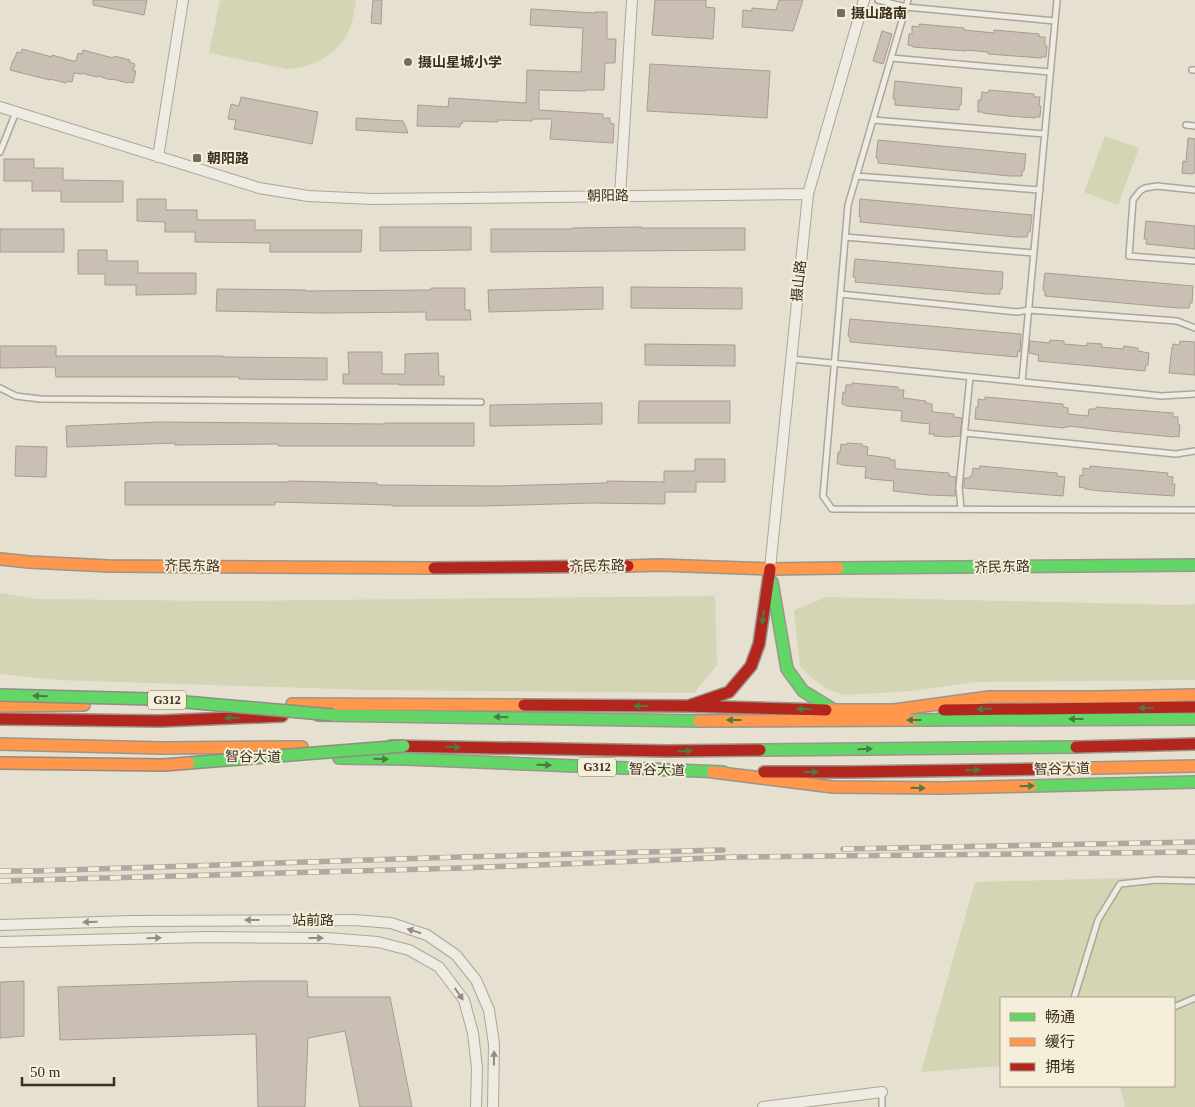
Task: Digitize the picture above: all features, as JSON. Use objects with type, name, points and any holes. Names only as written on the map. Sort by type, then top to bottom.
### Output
[{"type":"main road","name":"齐民东路","points":[[0,559],[128,566],[483,568],[659,565],[770,569],[1195,565]]},
{"type":"main road","points":[[686,706],[729,692],[750,666],[759,644],[770,569]]},
{"type":"main road","points":[[770,569],[787,669],[803,691],[834,710]]},
{"type":"main road","name":"G312","points":[[0,695],[151,699],[333,714]]},
{"type":"main road","points":[[894,710],[988,698],[1195,695]]},
{"type":"main road","name":"G312","points":[[0,706],[251,704],[686,706],[834,710],[1195,707]]},
{"type":"main road","name":"G312","points":[[0,719],[160,721],[333,714],[687,721],[1195,719]]},
{"type":"main road","name":"智谷大道","points":[[0,744],[162,748],[404,746],[677,751],[1012,748],[1195,744]]},
{"type":"main road","points":[[0,763],[164,764],[404,746]]},
{"type":"main road","name":"智谷大道","points":[[0,754],[406,759],[713,772],[850,772],[1195,766]]},
{"type":"main road","points":[[713,772],[833,787],[943,788],[1195,782]]},
{"type":"street","points":[[158,157],[183,0]]},
{"type":"street","points":[[620,196],[632,0]]},
{"type":"street","name":"摄山路","points":[[770,569],[808,194],[864,0]]},
{"type":"street","name":"朝阳路","points":[[0,107],[259,188],[308,196],[372,199],[808,194]]},
{"type":"street","name":"站前路","points":[[0,925],[132,921],[354,920],[390,923],[427,935],[456,955],[476,980],[489,1010],[494,1044],[493,1107]]},
{"type":"street","name":"站前路","points":[[0,942],[207,937],[327,938],[378,942],[409,950],[439,967],[464,1000],[473,1033],[477,1068],[476,1107]]},
{"type":"street","points":[[763,1107],[882,1092]]},
{"type":"lane","points":[[878,0],[906,8],[1055,21]]},
{"type":"lane","points":[[908,0],[848,205],[823,496],[832,509],[1195,510]]},
{"type":"lane","points":[[1022,382],[1057,0]]},
{"type":"lane","points":[[891,58],[1050,72]]},
{"type":"lane","points":[[0,152],[16,112]]},
{"type":"lane","points":[[872,120],[1045,134]]},
{"type":"lane","points":[[1186,125],[1195,126]]},
{"type":"lane","points":[[856,176],[1040,190]]},
{"type":"lane","points":[[1195,190],[1150,186],[1140,191],[1133,200],[1129,256],[1195,261]]},
{"type":"lane","points":[[845,237],[1034,253]]},
{"type":"lane","points":[[840,294],[1017,312],[1029,310],[1177,321],[1195,328]]},
{"type":"lane","points":[[791,359],[1162,396],[1195,394]]},
{"type":"lane","points":[[961,509],[960,487],[970,377]]},
{"type":"lane","points":[[0,388],[16,396],[40,399],[481,402]]},
{"type":"lane","points":[[965,433],[1176,454],[1195,451]]},
{"type":"lane","points":[[1074,997],[1098,920],[1120,884],[1157,880],[1195,881]]},
{"type":"lane","points":[[1175,1007],[1195,998]]},
{"type":"lane","points":[[882,1092],[882,1107]]},
{"type":"green space","points":[[220,0],[356,0],[350,27],[344,39],[331,54],[305,66],[286,69],[209,53]]},
{"type":"green space","points":[[1105,136],[1139,148],[1118,205],[1084,192]]},
{"type":"green space","points":[[0,593],[37,599],[224,601],[715,596],[717,665],[694,693],[369,690],[57,680],[0,674]]},
{"type":"green space","points":[[827,597],[1195,604],[1195,680],[976,682],[913,691],[844,695],[827,689],[800,666],[794,610]]},
{"type":"green space","points":[[1195,876],[1195,1107],[1125,1107],[1120,1087],[1175,1087],[1175,997],[1000,997],[1000,1066],[921,1072],[975,882]]},
{"type":"building","points":[[93,0],[147,0],[144,15],[93,5]]},
{"type":"building","points":[[373,0],[382,0],[381,24],[371,23]]},
{"type":"building","points":[[655,0],[706,0],[706,7],[715,8],[713,39],[652,35]]},
{"type":"building","points":[[779,0],[803,0],[793,31],[742,27],[743,10],[752,11],[752,8],[776,10]]},
{"type":"building","points":[[531,9],[607,12],[607,39],[616,39],[615,63],[605,63],[604,90],[539,90],[539,110],[603,114],[603,118],[610,118],[610,123],[614,124],[613,143],[550,139],[552,119],[532,119],[532,121],[498,120],[498,122],[463,121],[460,127],[417,126],[418,105],[448,107],[449,98],[526,103],[527,70],[581,72],[583,28],[530,25]]},
{"type":"building","points":[[919,24],[994,33],[994,30],[1039,34],[1039,37],[1045,37],[1045,46],[1047,46],[1046,57],[913,47],[908,45],[909,34],[912,34],[912,26],[919,27]]},
{"type":"building","points":[[882,31],[892,34],[883,64],[873,61]]},
{"type":"building","points":[[22,49],[73,61],[76,61],[78,53],[82,54],[83,50],[113,58],[114,56],[130,60],[129,62],[135,64],[133,71],[136,71],[133,83],[81,73],[74,73],[72,82],[67,81],[66,83],[50,80],[10,70],[17,52],[21,53]]},
{"type":"building","points":[[650,64],[770,71],[767,118],[647,111]]},
{"type":"building","points":[[895,81],[962,88],[959,110],[895,105],[895,99],[893,99]]},
{"type":"building","points":[[989,90],[1034,94],[1034,97],[1040,97],[1040,117],[1008,116],[978,112],[978,100],[981,100],[982,92],[988,93]]},
{"type":"building","points":[[241,97],[318,112],[312,144],[234,129],[236,120],[228,119],[231,104],[239,106]]},
{"type":"building","points":[[356,118],[403,121],[408,133],[356,130]]},
{"type":"building","points":[[1188,138],[1195,139],[1195,173],[1193,174],[1182,173],[1183,161],[1186,162]]},
{"type":"building","points":[[878,140],[1026,154],[1024,171],[1022,171],[1022,176],[1010,176],[878,163],[878,158],[876,158]]},
{"type":"building","points":[[4,159],[34,159],[34,168],[63,168],[63,180],[123,181],[123,202],[61,202],[61,191],[32,191],[32,181],[4,181]]},
{"type":"building","points":[[137,199],[166,199],[166,210],[197,210],[197,220],[255,220],[255,230],[362,230],[361,252],[270,252],[270,243],[195,242],[195,232],[165,232],[165,222],[137,221]]},
{"type":"building","points":[[860,199],[1032,215],[1030,232],[1028,232],[1027,237],[1016,237],[860,222]]},
{"type":"building","points":[[1146,221],[1195,226],[1195,249],[1146,244],[1147,239],[1144,239]]},
{"type":"building","points":[[380,227],[471,227],[471,250],[380,251]]},
{"type":"building","points":[[745,228],[745,250],[491,252],[491,229]]},
{"type":"building","points":[[0,229],[64,229],[64,252],[0,252]]},
{"type":"building","points":[[78,250],[107,250],[107,261],[138,261],[138,273],[196,273],[196,294],[136,295],[136,285],[105,285],[105,274],[78,274]]},
{"type":"building","points":[[855,259],[1003,272],[1002,289],[1000,289],[1000,294],[988,294],[855,282],[856,277],[853,277]]},
{"type":"building","points":[[1045,273],[1193,286],[1192,303],[1190,303],[1189,308],[1178,308],[1045,296],[1045,291],[1043,290]]},
{"type":"building","points":[[603,287],[603,309],[489,312],[488,290]]},
{"type":"building","points":[[631,287],[742,288],[742,309],[631,308]]},
{"type":"building","points":[[431,288],[465,288],[465,310],[470,310],[471,320],[426,320],[426,312],[216,311],[217,289],[306,291],[431,290]]},
{"type":"building","points":[[850,319],[1021,334],[1020,352],[1018,351],[1017,357],[850,342],[850,337],[848,336]]},
{"type":"building","points":[[1050,340],[1064,341],[1064,344],[1087,346],[1087,343],[1102,344],[1101,347],[1123,349],[1124,346],[1138,348],[1138,351],[1149,353],[1148,365],[1146,365],[1145,371],[1038,361],[1039,355],[1029,353],[1030,341],[1049,343]]},
{"type":"building","points":[[1180,341],[1195,342],[1195,375],[1169,373],[1173,344],[1179,345]]},
{"type":"building","points":[[645,344],[735,345],[735,366],[645,365]]},
{"type":"building","points":[[0,346],[56,346],[56,356],[327,358],[327,380],[239,379],[239,377],[56,377],[55,367],[0,368]]},
{"type":"building","points":[[348,352],[382,352],[382,374],[405,374],[405,354],[438,353],[439,376],[444,376],[444,385],[343,384],[343,374],[349,374]]},
{"type":"building","points":[[852,383],[898,387],[898,390],[904,390],[903,398],[926,401],[926,403],[932,404],[932,411],[934,412],[954,414],[954,417],[962,418],[960,436],[949,437],[929,434],[930,424],[901,421],[902,411],[846,406],[842,404],[843,392],[845,393],[846,385],[852,385]]},
{"type":"building","points":[[985,397],[1063,404],[1063,407],[1068,408],[1068,414],[1088,416],[1089,409],[1096,409],[1096,407],[1173,413],[1173,417],[1178,417],[1178,425],[1180,425],[1179,437],[975,419],[978,399],[985,400]]},
{"type":"building","points":[[639,401],[730,401],[730,423],[638,423]]},
{"type":"building","points":[[602,403],[602,424],[490,426],[490,405]]},
{"type":"building","points":[[159,422],[474,423],[474,446],[175,445],[175,443],[67,447],[66,426]]},
{"type":"building","points":[[847,443],[862,444],[862,446],[868,447],[867,455],[895,460],[895,468],[898,469],[949,473],[949,476],[956,477],[955,496],[893,491],[894,481],[865,478],[866,467],[837,464],[841,444],[847,445]]},
{"type":"building","points":[[16,446],[47,447],[46,477],[15,476]]},
{"type":"building","points":[[695,459],[725,459],[725,482],[696,482],[696,492],[665,492],[665,504],[592,503],[392,506],[275,502],[275,505],[125,505],[125,482],[288,481],[377,483],[377,485],[498,486],[607,483],[607,481],[664,482],[664,471],[695,471]]},
{"type":"building","points":[[980,466],[1057,473],[1057,476],[1065,477],[1063,496],[964,488],[964,478],[970,478],[973,468],[979,469]]},
{"type":"building","points":[[1090,466],[1168,473],[1167,476],[1173,477],[1172,484],[1175,484],[1174,496],[1101,491],[1079,487],[1080,475],[1083,476],[1083,468],[1090,469]]},
{"type":"building","points":[[24,981],[24,1036],[0,1038],[0,982]]},
{"type":"building","points":[[307,981],[308,997],[390,997],[412,1107],[360,1107],[345,1031],[308,1038],[305,1107],[258,1107],[256,1034],[60,1040],[58,987]]},
{"type":"railway","points":[[843,849],[1195,842]]},
{"type":"railway","points":[[0,871],[723,850]]},
{"type":"railway","points":[[0,881],[462,868],[736,857],[1195,852]]},
{"type":"traffic: fast","points":[[838,568],[1195,565]]},
{"type":"traffic: fast","points":[[772,582],[787,669],[803,691],[834,710]]},
{"type":"traffic: fast","points":[[0,695],[151,699],[333,715]]},
{"type":"traffic: fast","points":[[318,715],[699,721]]},
{"type":"traffic: fast","points":[[911,720],[1195,719]]},
{"type":"traffic: fast","points":[[189,763],[404,746]]},
{"type":"traffic: fast","points":[[760,750],[1076,747]]},
{"type":"traffic: fast","points":[[339,758],[723,772]]},
{"type":"traffic: fast","points":[[1031,786],[1195,782]]},
{"type":"traffic: slow","points":[[0,559],[109,566],[434,568]]},
{"type":"traffic: slow","points":[[628,566],[659,565],[770,569],[838,568]]},
{"type":"traffic: slow","points":[[894,710],[989,697],[1195,695]]},
{"type":"traffic: slow","points":[[292,704],[524,705]]},
{"type":"traffic: slow","points":[[0,706],[84,705]]},
{"type":"traffic: slow","points":[[826,710],[906,710]]},
{"type":"traffic: slow","points":[[699,721],[911,720]]},
{"type":"traffic: slow","points":[[0,744],[162,748],[302,747]]},
{"type":"traffic: slow","points":[[0,763],[164,765],[189,763]]},
{"type":"traffic: slow","points":[[1045,769],[1195,766]]},
{"type":"traffic: slow","points":[[713,772],[833,787],[943,788],[1031,786]]},
{"type":"traffic: jam","points":[[434,568],[628,566]]},
{"type":"traffic: jam","points":[[691,705],[729,692],[751,666],[759,644],[770,569]]},
{"type":"traffic: jam","points":[[524,705],[685,706],[826,710]]},
{"type":"traffic: jam","points":[[944,710],[1195,707]]},
{"type":"traffic: jam","points":[[0,719],[160,721],[282,716]]},
{"type":"traffic: jam","points":[[1076,747],[1195,744]]},
{"type":"traffic: jam","points":[[391,746],[667,751],[760,750]]},
{"type":"traffic: jam","points":[[764,772],[1045,769]]},
{"type":"place","name":"摄山路南","points":[[841,13]]},
{"type":"place","name":"摄山星城小学","points":[[408,62]]},
{"type":"place","name":"朝阳路","points":[[197,158]]}]
